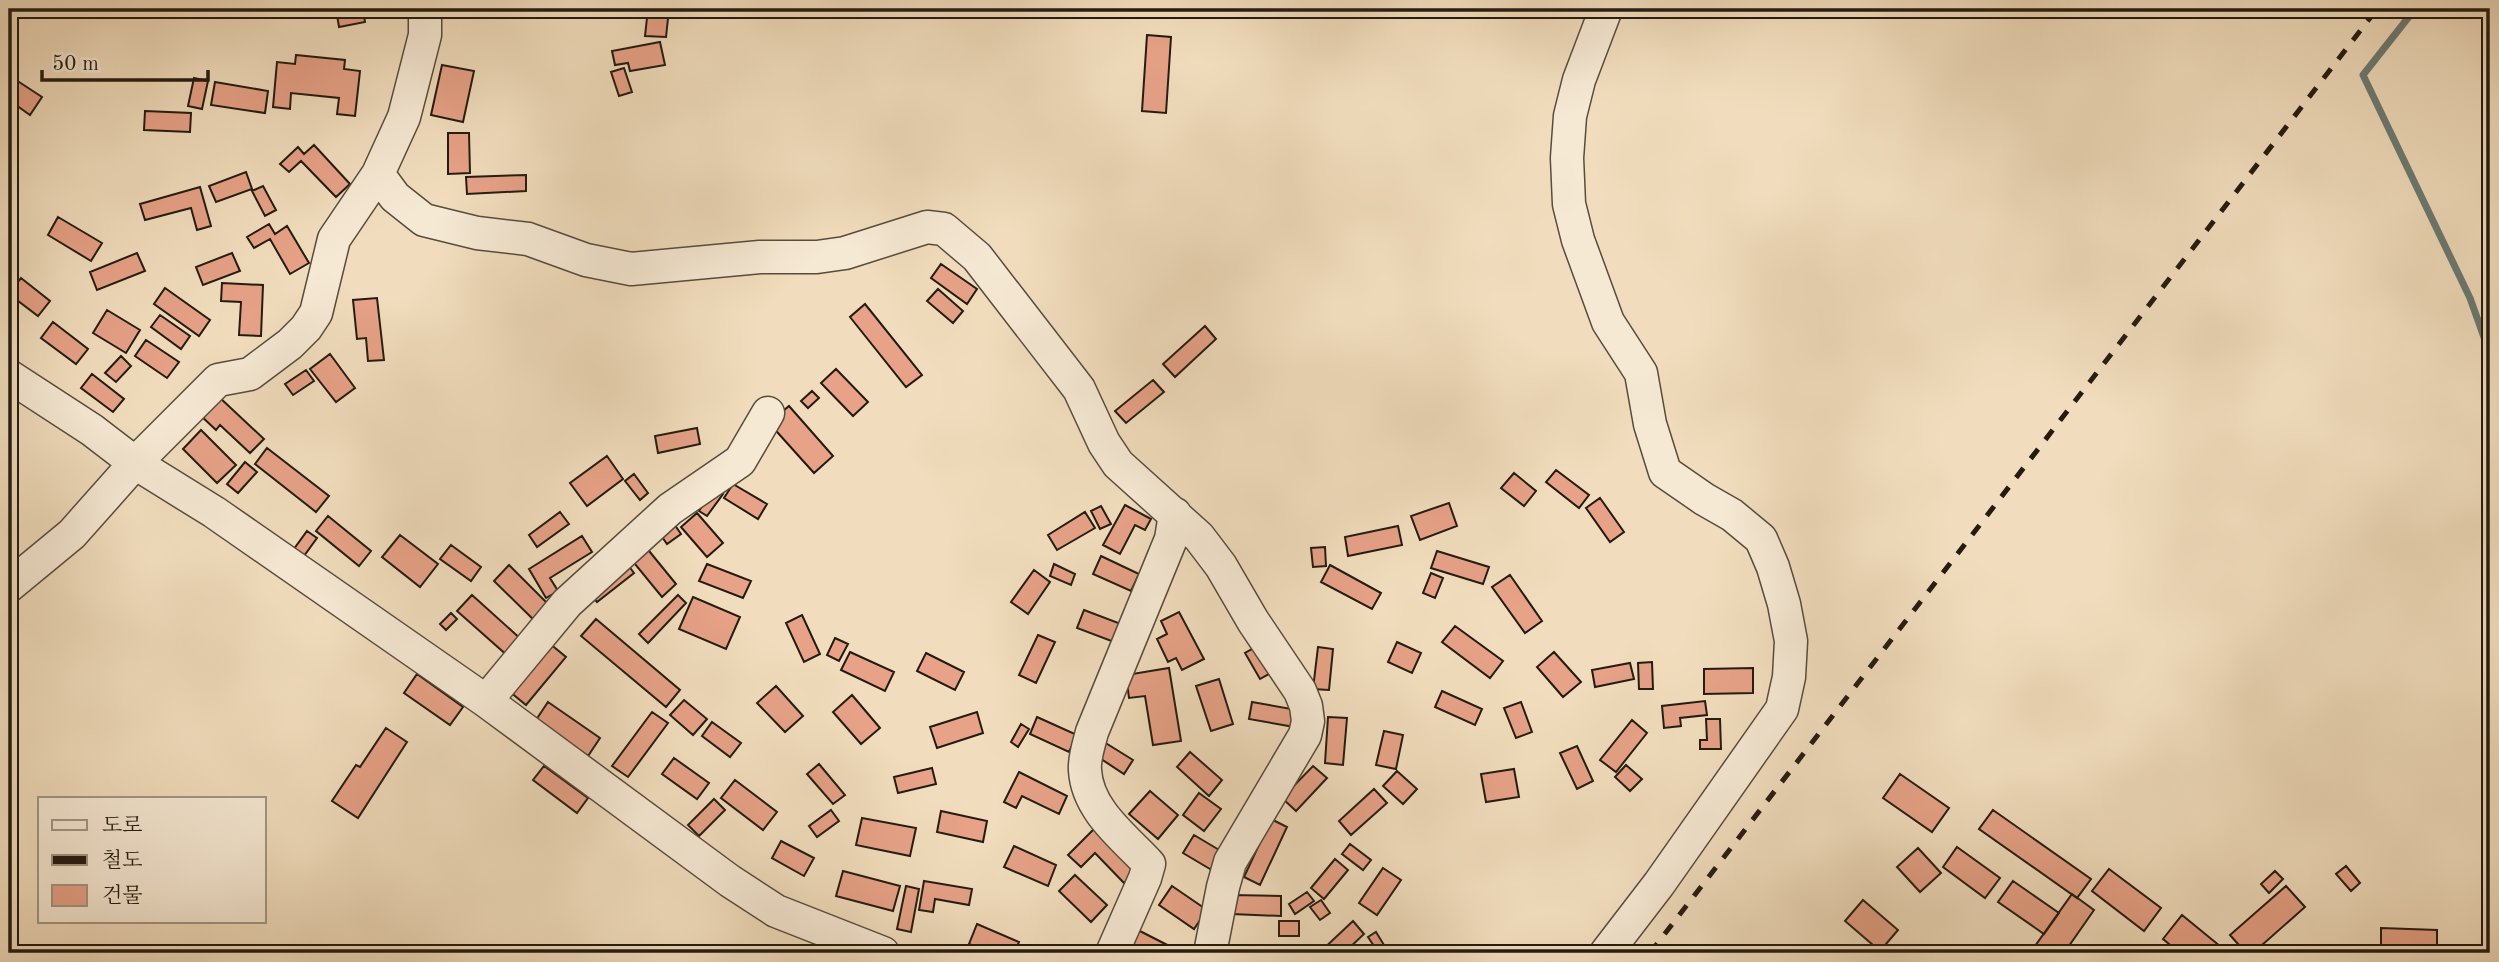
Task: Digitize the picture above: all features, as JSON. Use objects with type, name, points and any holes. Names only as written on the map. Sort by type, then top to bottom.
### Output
[{"type":"street","points":[[9,586],[72,534],[135,463],[218,380],[250,374],[290,344],[306,328],[316,313],[334,239],[378,174],[404,117],[425,35],[425,9]]},
{"type":"street","points":[[1606,9],[1578,80],[1570,116],[1567,158],[1569,204],[1578,240],[1608,322],[1641,373],[1650,424],[1665,472],[1732,515],[1761,539],[1784,604],[1791,641],[1789,677],[1782,709],[1659,884],[1606,953]]},
{"type":"street","points":[[378,174],[395,197],[424,220],[477,233],[528,239],[586,260],[631,269],[760,257],[817,257],[845,253],[927,227],[944,229],[977,257],[1079,389],[1104,443],[1118,464],[1199,537],[1221,566],[1253,621],[1300,691],[1306,706],[1308,721],[1305,735],[1230,862],[1210,953]]},
{"type":"street","points":[[9,376],[92,430],[135,463],[214,512],[486,701],[730,881],[776,911],[883,953]]},
{"type":"street","points":[[486,701],[567,603],[670,509],[740,461],[768,414]]},
{"type":"street","points":[[1112,953],[1149,864],[1099,812],[1085,770],[1087,750],[1171,539],[1175,514]]},
{"type":"building","points":[[336,9],[363,9],[365,22],[339,27]]},
{"type":"building","points":[[648,9],[669,9],[666,37],[645,36]]},
{"type":"building","points":[[1147,35],[1171,37],[1166,113],[1142,111]]},
{"type":"building","points":[[660,42],[665,65],[630,71],[628,63],[615,65],[612,51]]},
{"type":"building","points":[[296,55],[345,60],[344,69],[360,71],[355,116],[337,114],[339,98],[291,93],[290,109],[273,107],[277,62],[295,64]]},
{"type":"building","points":[[442,65],[474,71],[463,122],[431,115]]},
{"type":"building","points":[[624,68],[632,92],[619,96],[611,72]]},
{"type":"building","points":[[13,78],[42,97],[30,115],[9,100],[9,85]]},
{"type":"building","points":[[194,78],[208,81],[202,109],[188,106]]},
{"type":"building","points":[[215,82],[268,91],[265,113],[211,105]]},
{"type":"building","points":[[145,111],[191,113],[190,132],[144,130]]},
{"type":"building","points":[[448,133],[469,133],[470,173],[448,174]]},
{"type":"building","points":[[314,145],[350,184],[336,197],[301,161],[289,172],[280,164],[298,147],[304,154]]},
{"type":"building","points":[[246,172],[252,189],[216,202],[209,186]]},
{"type":"building","points":[[526,175],[526,191],[467,194],[466,177]]},
{"type":"building","points":[[263,186],[276,210],[265,216],[252,191]]},
{"type":"building","points":[[200,187],[211,226],[197,230],[191,208],[145,220],[140,204]]},
{"type":"building","points":[[58,217],[102,243],[91,261],[48,235]]},
{"type":"building","points":[[269,224],[275,234],[287,226],[309,263],[290,274],[270,239],[254,248],[247,237]]},
{"type":"building","points":[[137,253],[145,271],[97,290],[90,272]]},
{"type":"building","points":[[232,253],[240,271],[203,285],[196,267]]},
{"type":"building","points":[[941,264],[977,289],[967,304],[931,278]]},
{"type":"building","points":[[21,278],[50,301],[38,316],[9,294]]},
{"type":"building","points":[[222,283],[263,285],[261,336],[239,335],[241,302],[221,301]]},
{"type":"building","points":[[165,288],[210,320],[199,336],[154,304]]},
{"type":"building","points":[[938,289],[963,311],[953,323],[927,301]]},
{"type":"building","points":[[377,298],[384,360],[368,361],[366,338],[357,339],[353,300]]},
{"type":"building","points":[[865,304],[922,375],[906,387],[850,317]]},
{"type":"building","points":[[107,310],[140,330],[126,353],[93,333]]},
{"type":"building","points":[[160,315],[190,336],[181,349],[151,327]]},
{"type":"building","points":[[53,322],[88,349],[76,364],[41,338]]},
{"type":"building","points":[[1205,326],[1216,339],[1175,377],[1163,364]]},
{"type":"building","points":[[146,340],[179,362],[167,378],[135,356]]},
{"type":"building","points":[[330,354],[355,388],[336,402],[310,369]]},
{"type":"building","points":[[121,356],[131,366],[116,382],[105,373]]},
{"type":"building","points":[[836,369],[868,402],[853,416],[821,383]]},
{"type":"building","points":[[306,370],[314,381],[293,395],[285,384]]},
{"type":"building","points":[[92,374],[124,399],[113,412],[81,388]]},
{"type":"building","points":[[1153,380],[1164,392],[1126,423],[1115,411]]},
{"type":"building","points":[[812,391],[819,398],[808,408],[801,401]]},
{"type":"building","points":[[218,396],[264,439],[250,453],[220,425],[216,430],[200,415]]},
{"type":"building","points":[[789,406],[833,456],[814,473],[769,423]]},
{"type":"building","points":[[697,428],[700,444],[658,453],[655,436]]},
{"type":"building","points":[[201,430],[236,465],[217,483],[183,449]]},
{"type":"building","points":[[267,448],[329,496],[316,512],[255,464]]},
{"type":"building","points":[[607,456],[623,479],[587,506],[570,483]]},
{"type":"building","points":[[245,462],[257,472],[238,493],[227,484]]},
{"type":"building","points":[[1556,470],[1589,495],[1579,508],[1546,482]]},
{"type":"building","points":[[1514,473],[1536,491],[1524,506],[1501,488]]},
{"type":"building","points":[[634,474],[648,493],[640,500],[625,481]]},
{"type":"building","points":[[733,484],[767,504],[758,519],[724,498]]},
{"type":"building","points":[[713,488],[723,494],[707,516],[699,511]]},
{"type":"building","points":[[1600,498],[1624,532],[1610,542],[1586,508]]},
{"type":"building","points":[[1449,503],[1457,526],[1420,540],[1411,516]]},
{"type":"building","points":[[1125,505],[1151,519],[1145,530],[1135,525],[1120,554],[1103,545]]},
{"type":"building","points":[[1101,506],[1111,524],[1100,529],[1091,511]]},
{"type":"building","points":[[560,512],[569,524],[537,547],[529,535]]},
{"type":"building","points":[[1085,512],[1095,528],[1057,550],[1048,535]]},
{"type":"building","points":[[697,513],[723,543],[707,557],[681,527]]},
{"type":"building","points":[[328,516],[371,551],[359,566],[316,531]]},
{"type":"building","points":[[672,521],[681,534],[667,544],[658,531]]},
{"type":"building","points":[[1398,526],[1402,545],[1348,556],[1345,537]]},
{"type":"building","points":[[307,531],[317,538],[301,560],[291,553]]},
{"type":"building","points":[[400,535],[438,564],[420,587],[382,557]]},
{"type":"building","points":[[582,536],[592,552],[550,578],[558,591],[546,598],[529,569]]},
{"type":"building","points":[[451,545],[481,567],[471,581],[440,559]]},
{"type":"building","points":[[645,546],[676,584],[662,597],[630,558]]},
{"type":"building","points":[[1325,547],[1326,566],[1313,567],[1311,548]]},
{"type":"building","points":[[1437,551],[1489,567],[1483,584],[1431,568]]},
{"type":"building","points":[[1101,556],[1139,574],[1131,591],[1093,574]]},
{"type":"building","points":[[625,561],[634,573],[597,602],[588,591]]},
{"type":"building","points":[[707,564],[751,581],[743,598],[699,581]]},
{"type":"building","points":[[1054,564],[1075,574],[1071,585],[1050,576]]},
{"type":"building","points":[[509,565],[552,608],[537,623],[494,581]]},
{"type":"building","points":[[1330,565],[1381,593],[1372,609],[1321,582]]},
{"type":"building","points":[[1034,570],[1050,582],[1028,614],[1011,602]]},
{"type":"building","points":[[1431,573],[1443,578],[1435,598],[1423,593]]},
{"type":"building","points":[[1510,575],[1542,621],[1525,633],[1492,587]]},
{"type":"building","points":[[472,595],[523,641],[509,657],[457,611]]},
{"type":"building","points":[[678,595],[686,603],[648,643],[639,634]]},
{"type":"building","points":[[693,597],[740,617],[726,649],[679,629]]},
{"type":"building","points":[[1084,610],[1121,624],[1114,642],[1077,628]]},
{"type":"building","points":[[1179,612],[1204,659],[1182,670],[1176,658],[1168,662],[1157,639],[1167,634],[1161,621]]},
{"type":"building","points":[[451,613],[457,619],[446,630],[440,624]]},
{"type":"building","points":[[802,615],[820,654],[804,662],[786,623]]},
{"type":"building","points":[[596,619],[680,690],[666,707],[581,636]]},
{"type":"building","points":[[1455,626],[1503,661],[1490,678],[1442,642]]},
{"type":"building","points":[[1038,635],[1055,642],[1036,683],[1019,675]]},
{"type":"building","points":[[835,638],[848,644],[839,661],[827,655]]},
{"type":"building","points":[[1397,642],[1421,653],[1412,673],[1388,662]]},
{"type":"building","points":[[549,643],[566,657],[526,705],[509,691]]},
{"type":"building","points":[[1261,644],[1276,670],[1260,679],[1245,653]]},
{"type":"building","points":[[1318,647],[1333,649],[1329,690],[1313,689]]},
{"type":"building","points":[[850,652],[894,672],[885,691],[841,670]]},
{"type":"building","points":[[1554,652],[1581,682],[1563,697],[1537,667]]},
{"type":"building","points":[[926,653],[964,672],[955,690],[917,671]]},
{"type":"building","points":[[1652,662],[1653,689],[1639,689],[1638,663]]},
{"type":"building","points":[[1630,663],[1634,679],[1595,687],[1592,670]]},
{"type":"building","points":[[1169,668],[1181,741],[1153,745],[1145,696],[1129,698],[1126,675]]},
{"type":"building","points":[[1753,668],[1753,693],[1704,694],[1704,669]]},
{"type":"building","points":[[417,674],[463,707],[450,725],[404,693]]},
{"type":"building","points":[[1219,679],[1233,724],[1211,731],[1196,686]]},
{"type":"building","points":[[776,686],[803,716],[785,732],[757,703]]},
{"type":"building","points":[[1442,691],[1482,709],[1475,725],[1435,707]]},
{"type":"building","points":[[852,695],[880,728],[861,744],[833,712]]},
{"type":"building","points":[[684,700],[707,719],[693,735],[670,715]]},
{"type":"building","points":[[1705,701],[1707,715],[1680,718],[1681,726],[1664,728],[1662,706]]},
{"type":"building","points":[[548,702],[600,738],[588,756],[536,720]]},
{"type":"building","points":[[1252,702],[1303,711],[1300,728],[1249,719]]},
{"type":"building","points":[[1521,702],[1532,732],[1516,738],[1504,708]]},
{"type":"building","points":[[652,712],[668,723],[628,777],[612,766]]},
{"type":"building","points":[[977,712],[983,733],[937,748],[930,727]]},
{"type":"building","points":[[1037,717],[1077,735],[1069,752],[1030,734]]},
{"type":"building","points":[[1328,717],[1347,718],[1343,765],[1325,763]]},
{"type":"building","points":[[1706,719],[1720,719],[1721,749],[1700,749],[1700,740],[1707,740]]},
{"type":"building","points":[[1632,720],[1647,733],[1616,772],[1600,760]]},
{"type":"building","points":[[712,722],[741,743],[730,757],[702,736]]},
{"type":"building","points":[[1021,724],[1029,729],[1018,747],[1011,742]]},
{"type":"building","points":[[386,728],[407,742],[358,818],[332,801],[356,765],[360,767]]},
{"type":"building","points":[[1384,731],[1403,735],[1396,769],[1376,765]]},
{"type":"building","points":[[1104,742],[1133,760],[1124,774],[1095,755]]},
{"type":"building","points":[[1577,746],[1593,781],[1577,789],[1560,753]]},
{"type":"building","points":[[1190,752],[1222,780],[1209,796],[1177,767]]},
{"type":"building","points":[[674,758],[709,783],[697,799],[662,774]]},
{"type":"building","points":[[819,764],[845,795],[833,804],[807,774]]},
{"type":"building","points":[[1626,765],[1642,779],[1630,791],[1615,777]]},
{"type":"building","points":[[544,766],[588,798],[577,813],[533,780]]},
{"type":"building","points":[[1313,766],[1327,778],[1296,811],[1282,798]]},
{"type":"building","points":[[932,768],[936,784],[898,793],[894,777]]},
{"type":"building","points":[[1514,769],[1519,797],[1486,802],[1481,774]]},
{"type":"building","points":[[1397,771],[1417,789],[1403,804],[1383,786]]},
{"type":"building","points":[[1019,772],[1067,796],[1059,814],[1022,796],[1016,808],[1004,802]]},
{"type":"building","points":[[1900,774],[1949,808],[1932,832],[1883,798]]},
{"type":"building","points":[[735,780],[777,812],[763,830],[721,798]]},
{"type":"building","points":[[1374,789],[1387,803],[1351,835],[1339,821]]},
{"type":"building","points":[[1150,791],[1178,815],[1158,839],[1129,814]]},
{"type":"building","points":[[1199,793],[1221,809],[1204,831],[1183,815]]},
{"type":"building","points":[[714,799],[725,810],[699,836],[688,825]]},
{"type":"building","points":[[831,810],[839,821],[817,837],[809,826]]},
{"type":"building","points":[[1993,810],[2091,879],[2077,898],[1979,829]]},
{"type":"building","points":[[941,811],[987,821],[983,842],[937,832]]},
{"type":"building","points":[[862,818],[916,828],[910,856],[856,845]]},
{"type":"building","points":[[1271,819],[1287,827],[1260,885],[1244,877]]},
{"type":"building","points":[[1098,825],[1140,868],[1124,883],[1095,853],[1081,867],[1068,855]]},
{"type":"building","points":[[1194,835],[1226,854],[1215,872],[1183,853]]},
{"type":"building","points":[[781,841],[814,858],[804,876],[772,858]]},
{"type":"building","points":[[1350,844],[1371,860],[1363,870],[1342,854]]},
{"type":"building","points":[[1014,846],[1056,865],[1048,886],[1004,867]]},
{"type":"building","points":[[1957,847],[2000,878],[1985,898],[1943,867]]},
{"type":"building","points":[[1918,848],[1941,873],[1920,892],[1897,867]]},
{"type":"building","points":[[1335,859],[1348,870],[1324,899],[1311,888]]},
{"type":"building","points":[[2346,866],[2360,883],[2351,891],[2336,874]]},
{"type":"building","points":[[1383,868],[1401,880],[1377,915],[1359,903]]},
{"type":"building","points":[[2109,869],[2161,908],[2144,931],[2092,891]]},
{"type":"building","points":[[843,871],[900,886],[893,911],[836,896]]},
{"type":"building","points":[[2275,871],[2283,879],[2269,893],[2261,884]]},
{"type":"building","points":[[1075,875],[1107,905],[1091,922],[1059,891]]},
{"type":"building","points":[[924,881],[972,889],[969,905],[935,899],[933,912],[919,910]]},
{"type":"building","points":[[2013,881],[2059,913],[2044,934],[1998,902]]},
{"type":"building","points":[[906,886],[919,889],[911,932],[897,929]]},
{"type":"building","points":[[1172,886],[1207,910],[1194,929],[1159,905]]},
{"type":"building","points":[[2286,886],[2305,907],[2253,953],[2246,953],[2230,935]]},
{"type":"building","points":[[1307,892],[1314,901],[1295,914],[1289,904]]},
{"type":"building","points":[[2072,894],[2094,910],[2064,953],[2030,953]]},
{"type":"building","points":[[1232,895],[1281,896],[1281,916],[1232,914]]},
{"type":"building","points":[[1321,900],[1330,913],[1320,920],[1310,907]]},
{"type":"building","points":[[1863,900],[1898,930],[1880,951],[1845,921]]},
{"type":"building","points":[[2182,915],[2226,951],[2225,953],[2180,953],[2163,939]]},
{"type":"building","points":[[1279,921],[1299,921],[1299,936],[1279,936]]},
{"type":"building","points":[[1353,921],[1364,934],[1344,953],[1319,953]]},
{"type":"building","points":[[977,924],[1019,942],[1014,953],[991,953],[969,944]]},
{"type":"building","points":[[1132,927],[1183,953],[1141,953],[1123,944]]},
{"type":"building","points":[[2381,928],[2437,930],[2437,951],[2381,949]]},
{"type":"building","points":[[1376,932],[1384,945],[1376,949],[1368,937]]},
{"type":"waterway","points":[[2415,9],[2363,75],[2470,298],[2490,354]]},
{"type":"railway","points":[[1650,953],[2377,9]]}]
